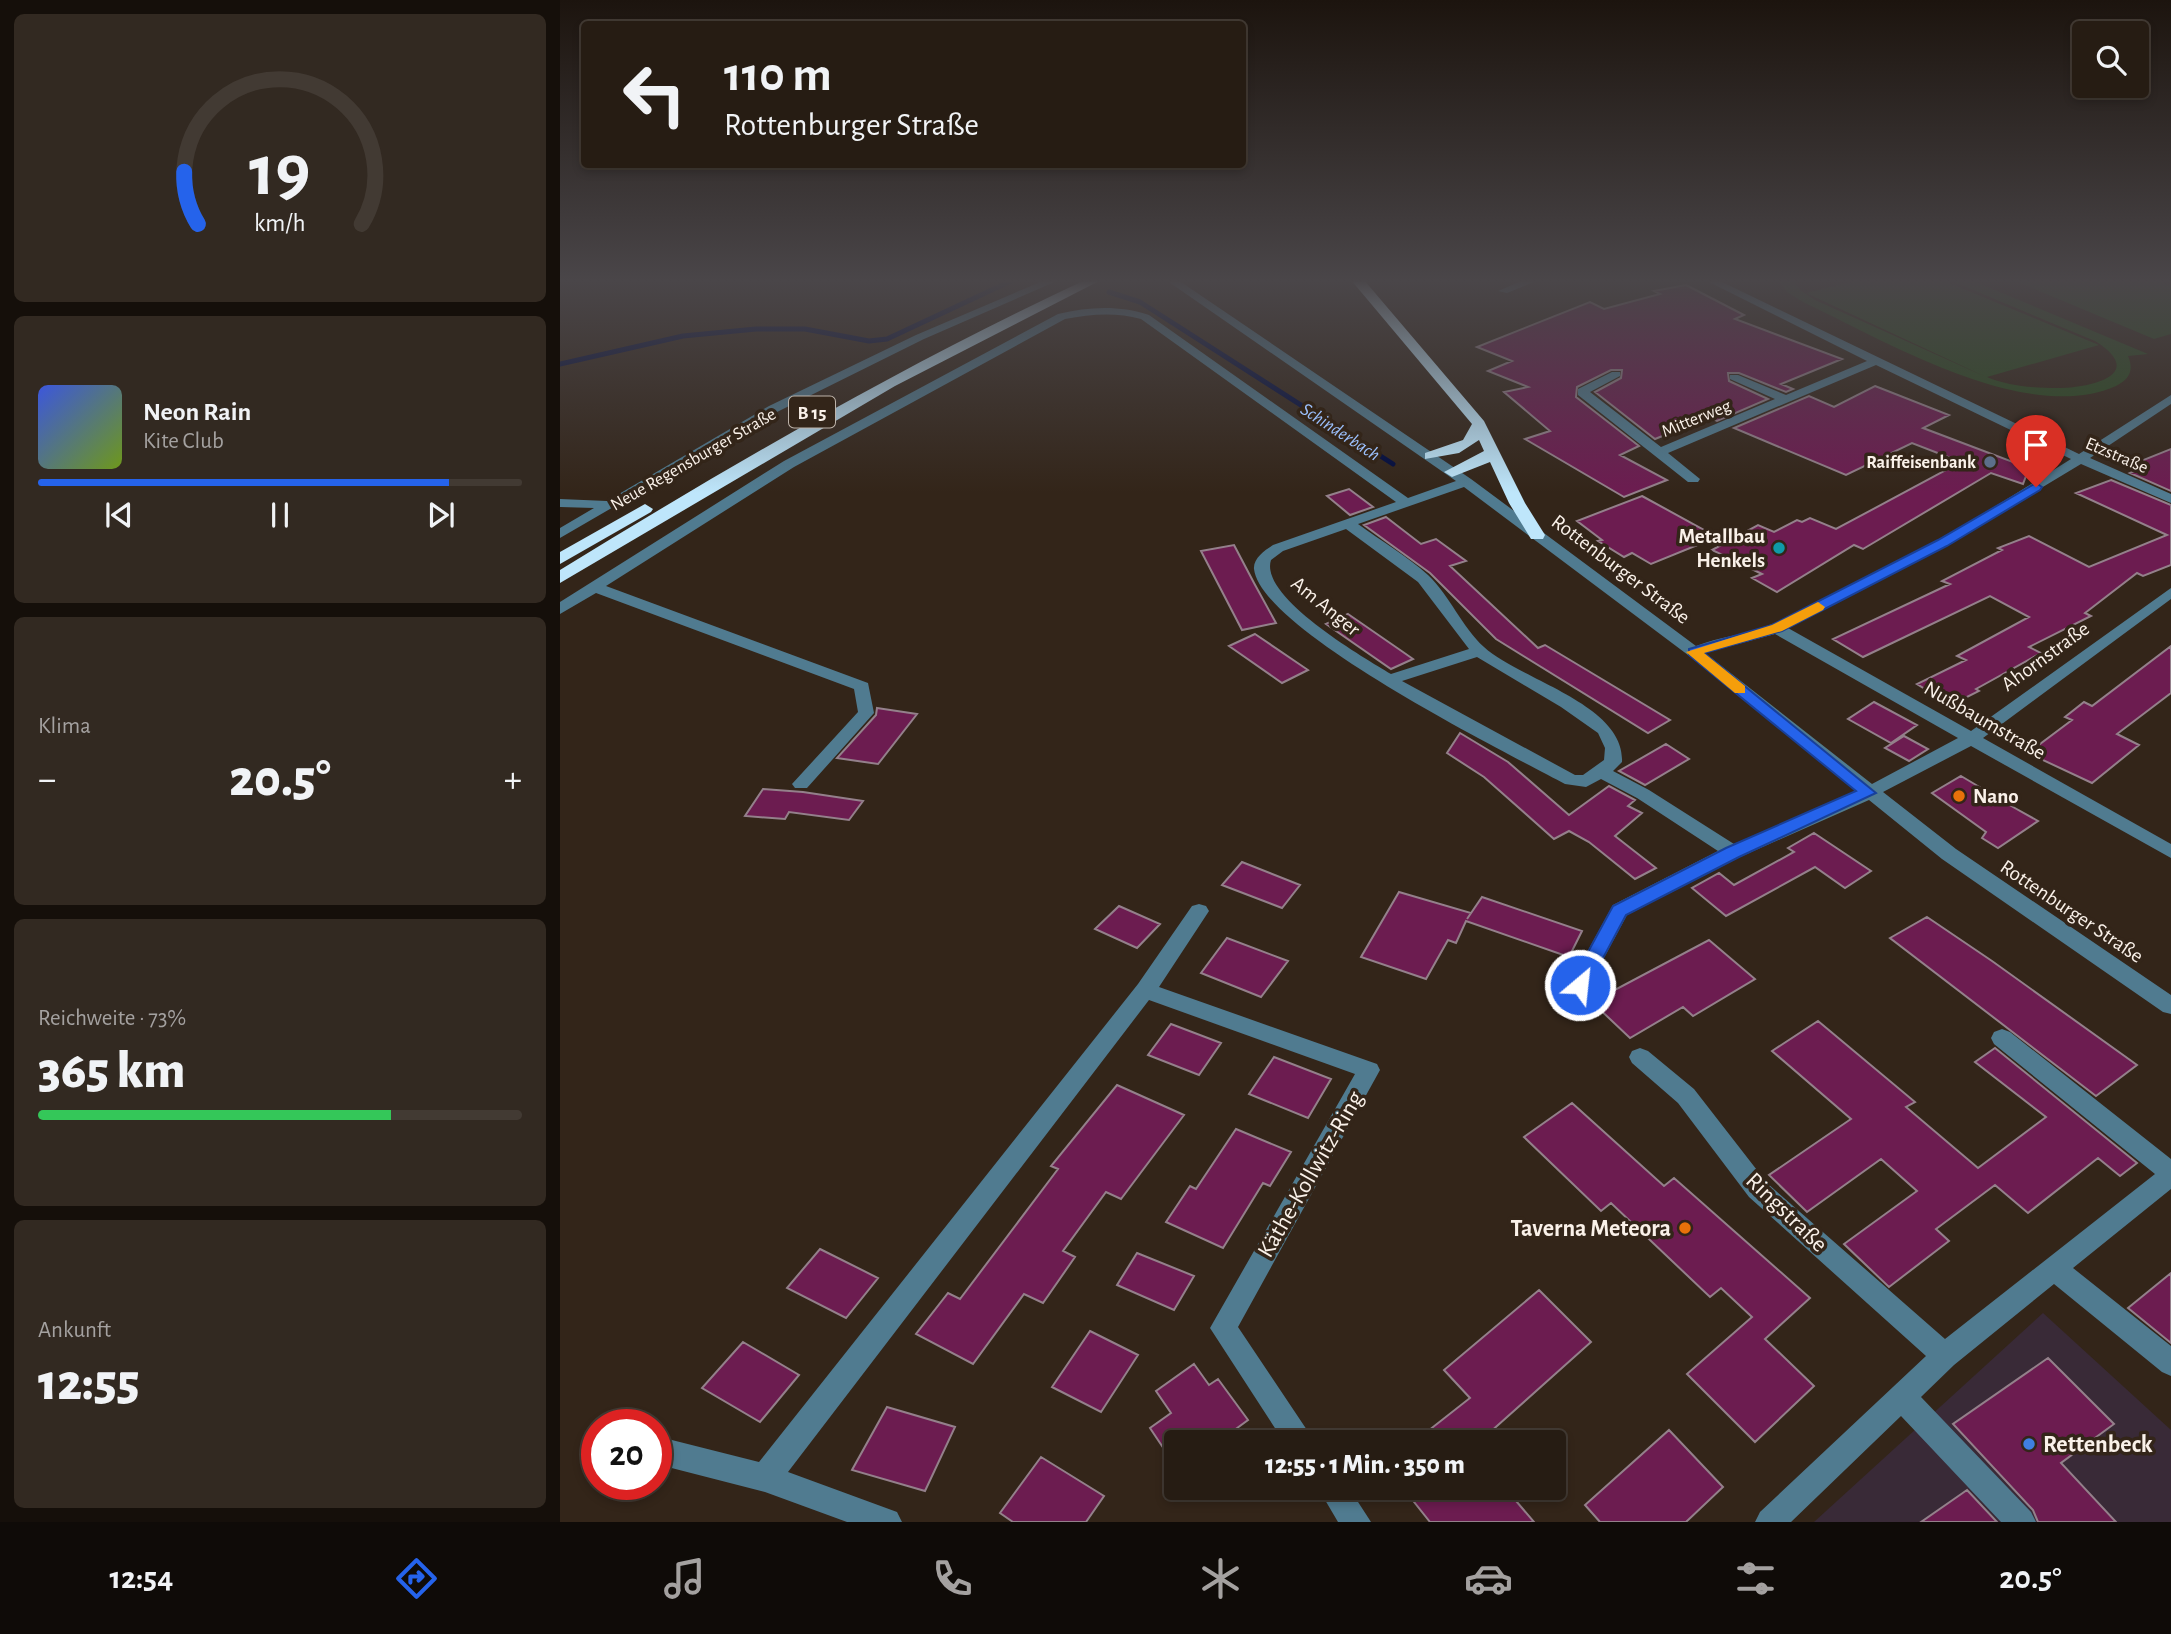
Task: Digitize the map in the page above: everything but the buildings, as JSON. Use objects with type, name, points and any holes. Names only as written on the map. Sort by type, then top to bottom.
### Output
[{"type":"highway","name":"Neue Regensburger Straße","points":[[560,559],[808,414],[927,351]]},
{"type":"highway","name":"B 15","points":[[560,578],[827,418],[951,351]]},
{"type":"highway","points":[[1417,351],[1479,424],[1517,503],[1537,535]]},
{"type":"highway","points":[[1430,456],[1473,441],[1479,432],[1479,424]]},
{"type":"highway","points":[[1451,472],[1481,461],[1494,451]]},
{"type":"street","points":[[560,534],[773,410],[892,351]]},
{"type":"street","points":[[564,606],[789,464],[997,351]]},
{"type":"street","points":[[1193,351],[1406,503]]},
{"type":"street","name":"Rottenburger Straße","points":[[1272,351],[1466,482],[1694,652],[1868,793],[1959,861],[2171,1006]]},
{"type":"street","name":"Etzstraße","points":[[1856,351],[2171,499]]},
{"type":"street","name":"Mitterweg","points":[[1658,453],[1877,361]]},
{"type":"street","name":"Mitterweg","points":[[1616,374],[1582,392],[1693,479]]},
{"type":"street","name":"Mitterweg","points":[[1734,377],[1787,400]]},
{"type":"street","points":[[1694,652],[1777,628],[1942,543],[2083,459],[2171,399]]},
{"type":"street","name":"Am Anger","points":[[1466,482],[1278,548],[1265,557],[1261,569],[1265,583],[1282,606],[1390,679],[1571,780],[1586,781],[1601,772]]},
{"type":"street","points":[[560,503],[609,505]]},
{"type":"street","points":[[1346,522],[1423,579],[1479,651],[1567,703],[1605,730],[1614,748],[1613,762],[1601,772],[1643,794],[1732,852]]},
{"type":"street","points":[[594,587],[862,686],[866,713],[801,784]]},
{"type":"street","name":"Ahornstraße","points":[[1868,793],[1972,738],[2171,592]]},
{"type":"street","name":"Nußbaumstraße","points":[[1777,628],[2171,852]]},
{"type":"street","points":[[1390,679],[1479,651]]},
{"type":"street","points":[[1580,985],[1620,910],[1732,852],[1868,793]]},
{"type":"street","points":[[765,1478],[1145,990],[1199,911]]},
{"type":"street","name":"Käthe-Kollwitz-Ring","points":[[1145,990],[1369,1070],[1223,1328],[1293,1430]]},
{"type":"street","points":[[1770,1522],[1945,1356],[2171,1174],[2002,1038]]},
{"type":"street","name":"Ringstraße","points":[[1640,1057],[1686,1096],[1758,1190],[1945,1356]]},
{"type":"street","points":[[2054,1268],[2171,1363]]},
{"type":"street","points":[[1902,1396],[2021,1522]]},
{"type":"street","points":[[672,1454],[765,1478],[887,1522]]},
{"type":"street","points":[[1340,1500],[1356,1522]]},
{"type":"shaded area","points":[[2043,1313],[2171,1430],[2171,1522],[1814,1522]]},
{"type":"green space","points":[[1903,351],[1928,351],[1986,377],[1930,351],[2078,351],[1987,377],[2012,384],[2048,388],[2084,385],[2108,377],[2115,371],[2116,363],[2108,351],[2141,351],[2148,354],[2128,356],[2131,370],[2121,383],[2080,395],[2041,395],[1999,387]]},
{"type":"waterway","name":"Schinderbach","points":[[560,364],[617,351]]},
{"type":"waterway","name":"Schinderbach","points":[[1217,351],[1393,464]]},
{"type":"slow traffic","points":[[1740,690],[1694,652],[1712,644],[1777,628],[1818,607]]},
{"type":"place","name":"Raiffeisenbank","points":[[1990,462]]},
{"type":"place","name":"Metallbau Henkels","points":[[1779,548]]},
{"type":"place","name":"Nano","points":[[1959,796]]},
{"type":"place","name":"Taverna Meteora","points":[[1685,1228]]},
{"type":"place","name":"Rettenbeck","points":[[2029,1444]]},
{"type":"route","points":[[1580,985],[1620,910],[1732,852],[1868,793],[1694,652],[1712,644],[1777,628],[1942,543],[2036,487]]}]
